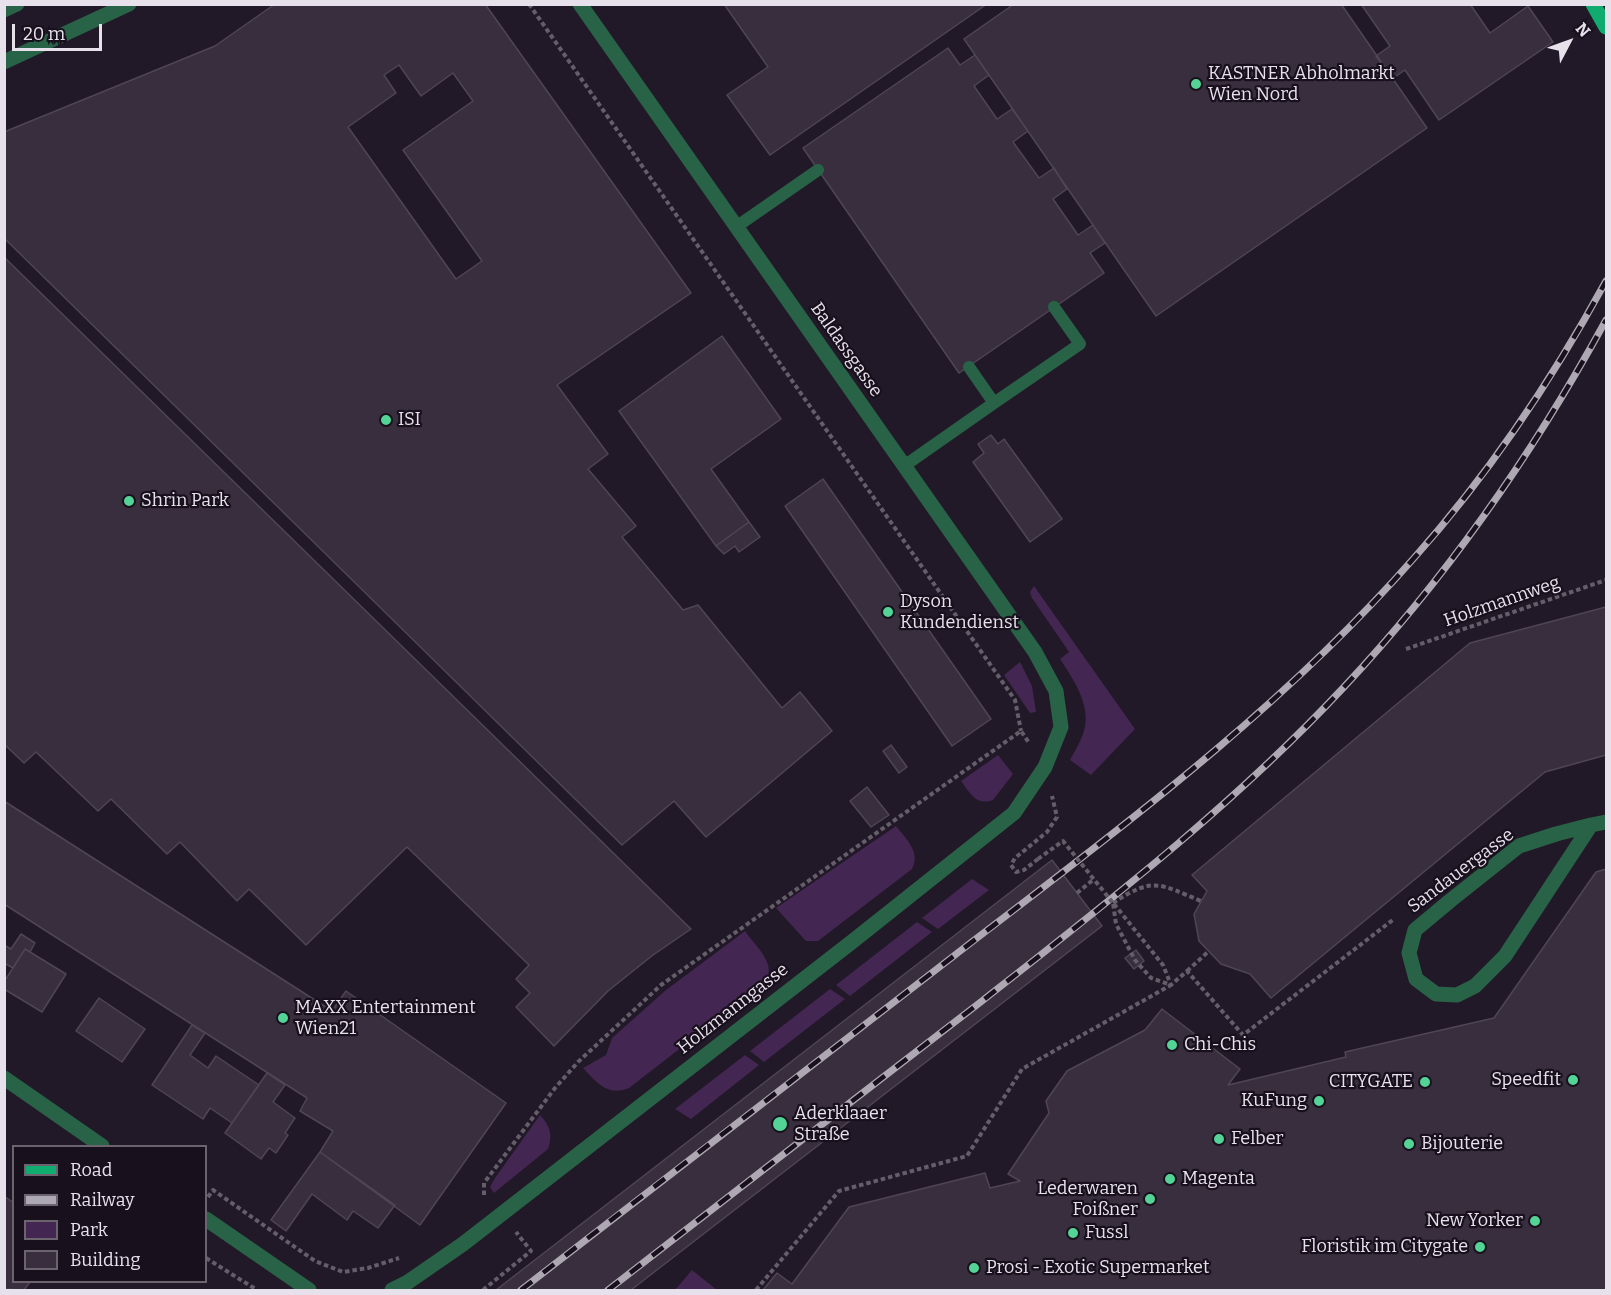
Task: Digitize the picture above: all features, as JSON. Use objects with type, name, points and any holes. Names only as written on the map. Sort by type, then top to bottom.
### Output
[{"type":"main road","points":[[1593,4],[1606,27]]},
{"type":"street","points":[[4,10],[17,4]]},
{"type":"street","points":[[4,62],[129,4]]},
{"type":"street","name":"Baldassgasse","points":[[580,4],[1035,652],[1056,691],[1061,727]]},
{"type":"street","name":"Holzmanngasse","points":[[393,1290],[463,1244],[1014,813],[1045,767],[1061,727]]},
{"type":"street","name":"Sandauergasse","points":[[1591,825],[1504,956],[1475,986],[1457,994],[1436,994],[1416,979],[1409,952],[1415,930],[1519,846],[1591,825],[1606,822]]},
{"type":"street","points":[[4,1078],[101,1145]]},
{"type":"street","points":[[207,1221],[309,1290]]},
{"type":"lane","points":[[736,227],[818,170]]},
{"type":"lane","points":[[904,466],[1080,344],[1054,308]]},
{"type":"lane","points":[[969,367],[994,403]]},
{"type":"path","points":[[529,4],[1015,700],[1021,731],[1045,767],[1057,817],[1047,832],[1015,858],[1011,865],[1016,872],[1023,870],[1063,841],[1163,965],[1171,985]]},
{"type":"path","name":"Holzmannweg","points":[[1406,649],[1606,580]]},
{"type":"path","points":[[483,1290],[531,1251],[484,1195],[484,1182],[555,1088],[578,1062],[661,985],[1021,731]]},
{"type":"path","points":[[1077,893],[1094,879]]},
{"type":"path","points":[[1113,903],[1135,889],[1151,884],[1201,901]]},
{"type":"path","points":[[1113,903],[1116,924],[1135,960],[1151,978],[1171,985]]},
{"type":"path","points":[[1187,970],[1243,1035],[1397,917]]},
{"type":"path","points":[[756,1290],[839,1191],[967,1156],[1022,1069],[1171,985],[1209,951]]},
{"type":"path","points":[[207,1199],[213,1190],[315,1261],[343,1272],[368,1268],[405,1255]]},
{"type":"path","points":[[475,1202],[484,1195]]},
{"type":"path","points":[[207,1259],[257,1290]]},
{"type":"green space","points":[[1034,586],[1135,729],[1091,775],[1070,760],[1082,737],[1086,714],[1084,704],[1076,685],[1060,659],[1069,652],[1032,598],[1030,592]]},
{"type":"green space","points":[[1020,662],[1032,686],[1036,712],[1030,713],[1004,675]]},
{"type":"green space","points":[[998,755],[1013,774],[993,800],[978,800],[961,781]]},
{"type":"green space","points":[[896,826],[914,851],[912,869],[818,941],[806,941],[776,908]]},
{"type":"green space","points":[[972,879],[989,890],[938,929],[922,918]]},
{"type":"green space","points":[[917,922],[932,932],[850,996],[836,985]]},
{"type":"green space","points":[[745,931],[768,964],[767,978],[762,985],[629,1088],[615,1091],[603,1087],[583,1068],[606,1055],[612,1038],[666,990]]},
{"type":"green space","points":[[830,989],[845,999],[764,1062],[750,1051]]},
{"type":"green space","points":[[745,1055],[759,1065],[691,1119],[675,1109]]},
{"type":"green space","points":[[540,1115],[550,1130],[548,1149],[494,1193],[490,1187],[495,1178]]},
{"type":"green space","points":[[692,1270],[717,1290],[675,1290]]},
{"type":"building","name":"ISI","points":[[275,4],[485,4],[691,293],[557,385],[608,454],[588,469],[636,526],[622,537],[683,610],[698,605],[782,708],[800,692],[832,731],[706,837],[674,801],[622,845],[4,238],[4,132],[215,46]],"holes":[[[399,65],[421,96],[453,73],[473,101],[403,150],[482,261],[456,279],[348,127],[396,93],[384,75]]]},
{"type":"building","points":[[724,4],[987,4],[770,155],[727,95],[768,67]]},
{"type":"building","points":[[1014,4],[1341,4],[1427,128],[1156,316],[964,39]]},
{"type":"building","points":[[1361,4],[1470,4],[1490,33],[1528,6],[1553,42],[1439,120],[1405,70],[1392,79],[1376,56],[1390,46]]},
{"type":"building","points":[[948,48],[960,65],[975,55],[989,75],[974,86],[997,119],[1012,109],[1028,131],[1013,142],[1039,178],[1054,168],[1067,189],[1053,199],[1078,235],[1093,225],[1105,243],[1090,253],[1104,273],[959,373],[803,148]]},
{"type":"building","name":"Shrin Park","points":[[4,257],[691,929],[653,955],[608,991],[554,1046],[516,1007],[530,993],[516,979],[529,965],[407,847],[306,945],[249,889],[237,901],[180,842],[167,854],[111,799],[98,811],[36,752],[24,763],[4,744]]},
{"type":"building","points":[[722,336],[781,419],[711,469],[749,522],[716,546],[619,411]]},
{"type":"building","points":[[991,435],[998,444],[1004,439],[1062,519],[1030,542],[973,462],[984,453],[978,444]]},
{"type":"building","name":"Dyson Kundendienst","points":[[823,479],[991,719],[952,746],[785,506]]},
{"type":"building","points":[[749,522],[760,537],[739,552],[735,546],[724,554],[716,546]]},
{"type":"building","points":[[1606,607],[1606,755],[1545,772],[1271,998],[1250,974],[1221,964],[1199,941],[1194,914],[1207,891],[1192,875],[1470,643]]},
{"type":"building","points":[[891,745],[907,767],[899,773],[883,751]]},
{"type":"building","points":[[867,787],[889,815],[871,827],[850,801]]},
{"type":"building","name":"MAXX Entertainment Wien21","points":[[4,801],[332,1011],[346,991],[506,1103],[420,1225],[320,1152],[333,1131],[300,1111],[307,1098],[4,904]]},
{"type":"building","points":[[1052,860],[1102,926],[631,1290],[496,1290]]},
{"type":"building","name":"CITYGATE","points":[[1606,869],[1606,1290],[763,1290],[777,1273],[792,1284],[849,1207],[985,1173],[990,1188],[1020,1181],[1008,1174],[1049,1113],[1046,1101],[1067,1071],[1145,1030],[1162,1009],[1240,1069],[1228,1085],[1346,1057],[1345,1052],[1494,1018],[1596,872]]},
{"type":"building","points":[[21,934],[35,943],[30,952],[25,949],[13,968],[4,963],[4,945],[11,949]]},
{"type":"building","points":[[25,949],[66,974],[42,1012],[4,989],[4,982]]},
{"type":"building","points":[[1136,950],[1144,961],[1134,969],[1125,958]]},
{"type":"building","points":[[99,998],[145,1029],[122,1062],[76,1031]]},
{"type":"building","points":[[192,1025],[205,1033],[190,1055],[208,1068],[216,1056],[259,1085],[232,1123],[210,1108],[203,1119],[152,1085]]},
{"type":"building","points":[[267,1073],[285,1085],[273,1102],[295,1118],[285,1133],[288,1135],[276,1153],[269,1148],[261,1159],[225,1133]]},
{"type":"building","points":[[320,1152],[395,1205],[378,1228],[353,1211],[347,1220],[312,1194],[286,1231],[271,1220]]},
{"type":"building","points":[[4,1196],[12,1202],[12,1283],[29,1283],[24,1290],[4,1289]]},
{"type":"railway","points":[[521,1290],[1135,816],[1194,768],[1308,667],[1414,558],[1468,493],[1541,390],[1606,281]]},
{"type":"railway","points":[[608,1290],[1123,889],[1215,812],[1302,730],[1382,645],[1487,512],[1549,418],[1606,320]]},
{"type":"place","name":"KASTNER Abholmarkt Wien Nord","points":[[1196,84]]},
{"type":"place","name":"ISI","points":[[386,420]]},
{"type":"place","name":"Shrin Park","points":[[129,501]]},
{"type":"place","name":"Dyson Kundendienst","points":[[888,612]]},
{"type":"place","name":"MAXX Entertainment Wien21","points":[[283,1018]]},
{"type":"place","name":"Chi-Chis","points":[[1172,1045]]},
{"type":"place","name":"Speedfit","points":[[1573,1080]]},
{"type":"place","name":"CITYGATE","points":[[1425,1082]]},
{"type":"place","name":"KuFung","points":[[1319,1101]]},
{"type":"place","name":"Aderklaaer Straße","points":[[780,1124]]},
{"type":"place","name":"Felber","points":[[1219,1139]]},
{"type":"place","name":"Bijouterie","points":[[1409,1144]]},
{"type":"place","name":"Magenta","points":[[1170,1179]]},
{"type":"place","name":"Lederwaren Foißner","points":[[1150,1199]]},
{"type":"place","name":"New Yorker","points":[[1535,1221]]},
{"type":"place","name":"Fussl","points":[[1073,1233]]},
{"type":"place","name":"Floristik im Citygate","points":[[1480,1247]]},
{"type":"place","name":"Prosi - Exotic Supermarket","points":[[974,1268]]}]
